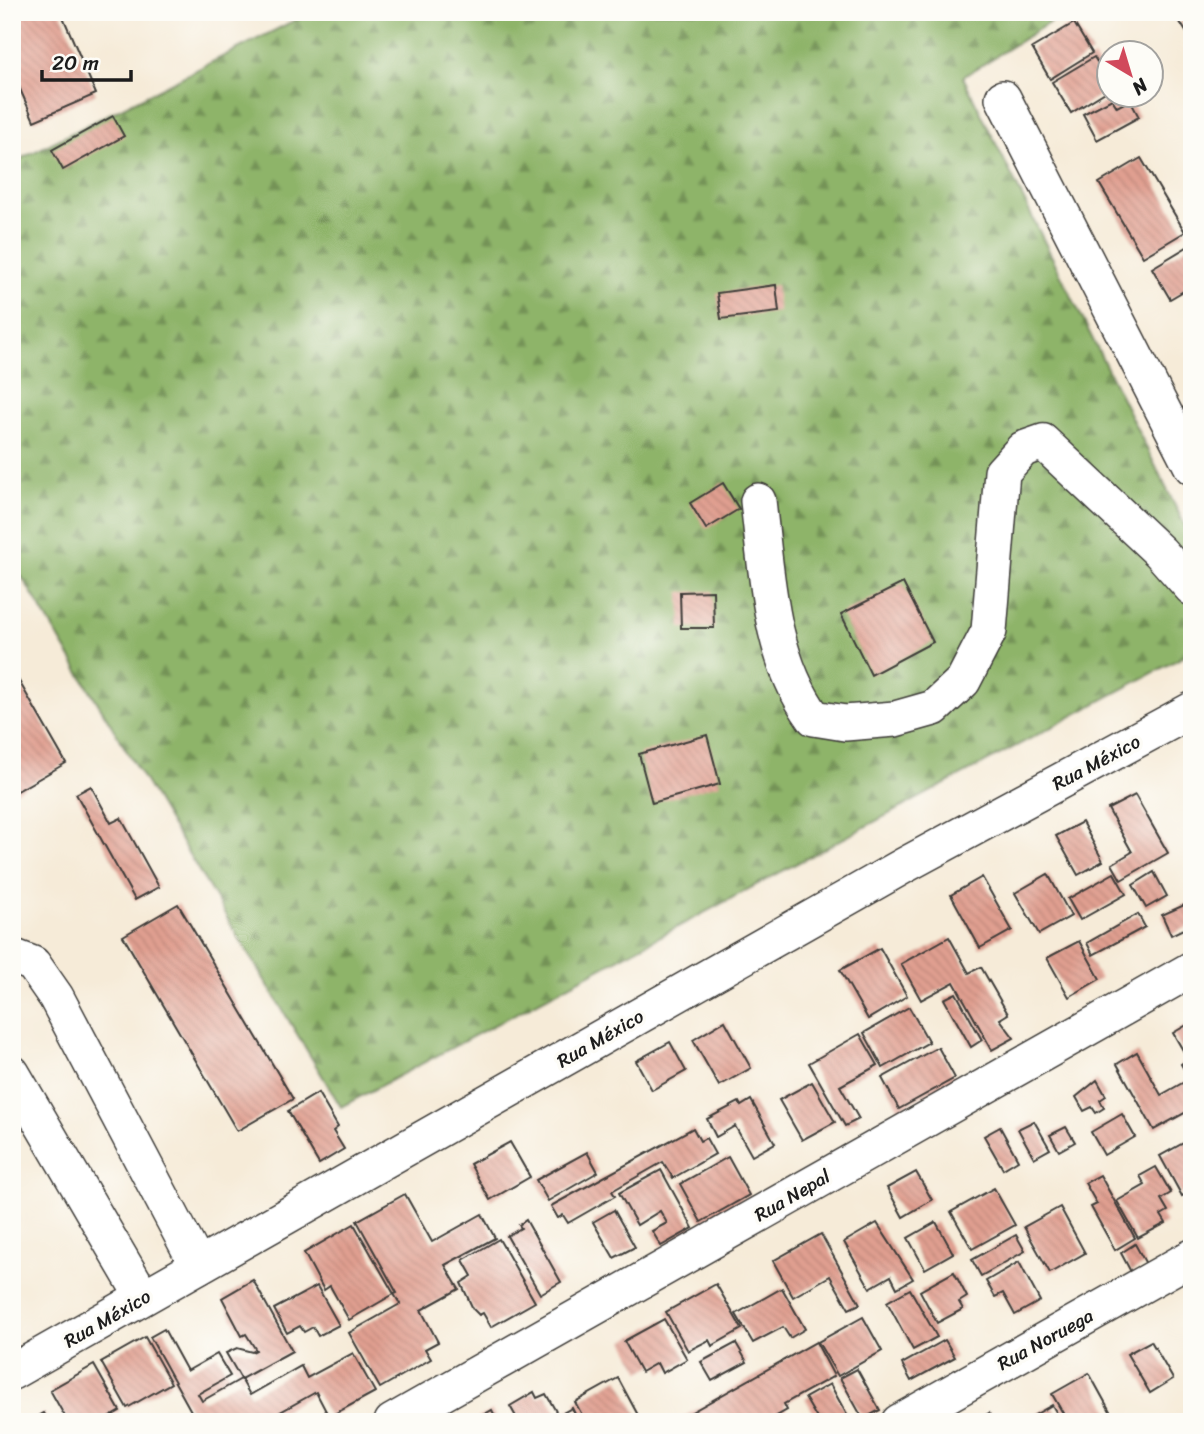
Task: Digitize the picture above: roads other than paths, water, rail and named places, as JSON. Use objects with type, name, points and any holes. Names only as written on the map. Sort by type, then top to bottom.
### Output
[{"type":"street","points":[[1003,98],[1192,467]]},
{"type":"street","points":[[758,501],[770,598],[782,652],[796,694],[814,718],[845,723],[895,719],[934,708],[963,681],[989,631],[1002,472],[1023,449],[1043,442],[1160,552],[1192,588]]},
{"type":"street","name":"Rua México","points":[[12,1372],[892,872],[1192,710]]},
{"type":"street","points":[[12,956],[33,964],[56,997],[103,1080],[198,1266]]},
{"type":"street","name":"Rua Nepal","points":[[391,1422],[1192,969]]},
{"type":"street","points":[[12,1073],[143,1297]]},
{"type":"street","name":"Rua Noruega","points":[[899,1422],[1192,1257]]}]
